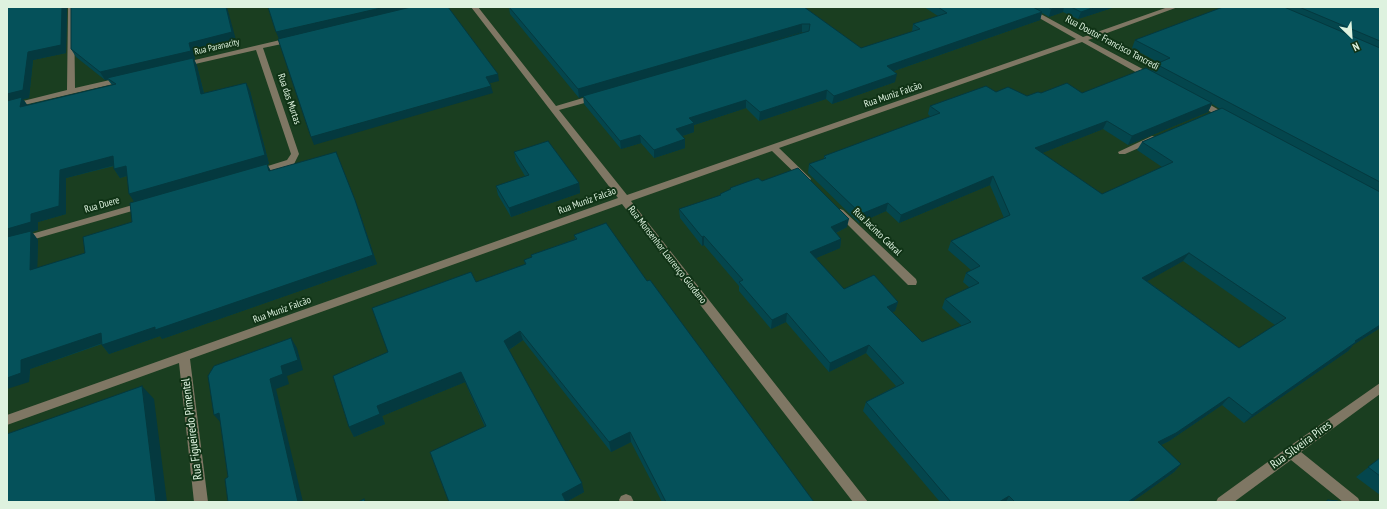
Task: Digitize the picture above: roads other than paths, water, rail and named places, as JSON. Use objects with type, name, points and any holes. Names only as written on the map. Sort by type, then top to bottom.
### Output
[{"type":"street","name":"Rua Monsenhor Lourenço Giordano","points":[[474,7],[860,502]]},
{"type":"street","name":"Rua Doutor Francisco Tancredi","points":[[1023,7],[1156,79]]},
{"type":"street","name":"Rua Muniz Falcão","points":[[7,420],[623,200],[1175,7]]},
{"type":"street","points":[[71,92],[73,10]]},
{"type":"street","name":"Rua Paranacity","points":[[176,67],[304,37]]},
{"type":"street","name":"Rua das Murtas","points":[[249,175],[287,164],[293,158],[295,151],[259,47]]},
{"type":"street","points":[[7,107],[131,77]]},
{"type":"street","points":[[555,109],[600,96]]},
{"type":"street","points":[[1190,97],[1213,113],[1237,123]]},
{"type":"street","points":[[1122,152],[1158,136]]},
{"type":"street","points":[[774,148],[813,186]]},
{"type":"street","name":"Rua Duere","points":[[7,244],[151,203]]},
{"type":"street","name":"Rua Jacinto Cabral","points":[[835,207],[912,282]]},
{"type":"street","name":"Rua Figueiredo Pimentel","points":[[184,357],[201,502]]},
{"type":"street","name":"Rua Silveira Pires","points":[[1223,502],[1380,388]]},
{"type":"street","points":[[1292,452],[1353,502]]}]
